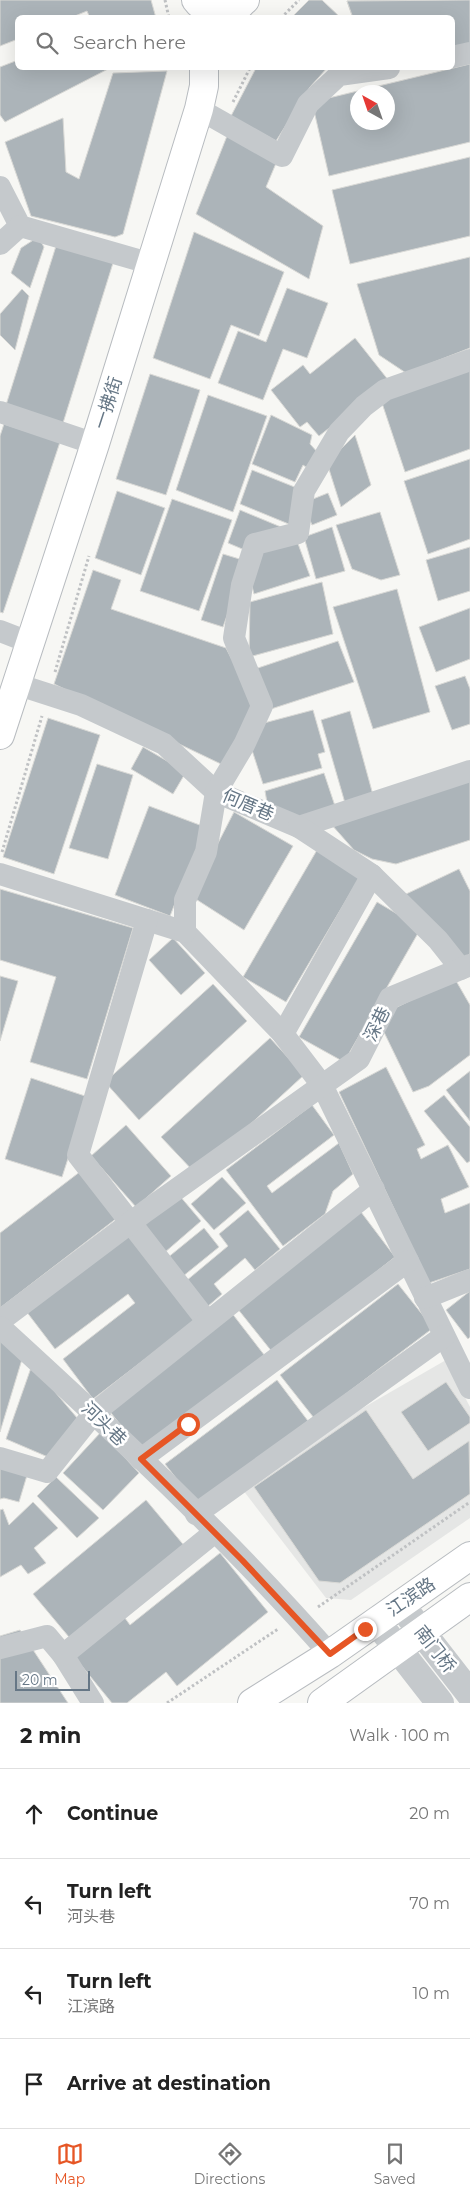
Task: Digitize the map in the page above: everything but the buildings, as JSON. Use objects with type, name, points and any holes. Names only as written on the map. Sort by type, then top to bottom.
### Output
[{"type":"main road","points":[[200,7],[216,13],[233,11],[245,0]]},
{"type":"main road","name":"一拂街","points":[[0,736],[95,444],[200,109],[204,86],[204,70]]},
{"type":"main road","name":"江滨路","points":[[252,1703],[330,1654],[470,1556]]},
{"type":"main road","name":"江滨路","points":[[322,1703],[470,1597]]},
{"type":"street","points":[[455,56],[470,53]]},
{"type":"street","points":[[200,109],[282,156],[308,104],[339,75],[375,70]]},
{"type":"street","points":[[0,187],[20,226],[152,264]]},
{"type":"street","points":[[0,244],[20,226]]},
{"type":"street","points":[[185,932],[185,900],[206,852],[216,792],[244,745],[262,706],[234,638],[242,584],[255,544],[298,533],[304,491],[340,432],[364,406],[386,390],[470,360]]},
{"type":"street","points":[[0,412],[95,444]]},
{"type":"street","points":[[0,631],[31,642]]},
{"type":"street","name":"何厝巷","points":[[16,684],[81,705],[164,744],[216,792],[299,827],[372,875],[466,967]]},
{"type":"street","points":[[299,827],[470,771]]},
{"type":"street","points":[[0,874],[185,932],[283,1034],[322,1085],[470,1388]]},
{"type":"street","points":[[283,1034],[372,875]]},
{"type":"street","points":[[147,920],[78,1155],[207,1321]]},
{"type":"street","name":"深巷","points":[[0,1321],[130,1223],[359,1059],[390,998],[466,967]]},
{"type":"street","points":[[0,1458],[47,1472],[94,1413],[374,1189]]},
{"type":"street","points":[[141,1459],[408,1262]]},
{"type":"street","points":[[425,1298],[470,1280]]},
{"type":"street","name":"河头巷","points":[[0,1327],[94,1413],[215,1532],[330,1654]]},
{"type":"street","points":[[196,1514],[444,1336]]},
{"type":"street","points":[[63,1655],[215,1532]]},
{"type":"street","name":"南门桥","points":[[400,1604],[470,1694]]},
{"type":"street","name":"南门桥","points":[[376,1621],[440,1703]]},
{"type":"street","points":[[0,1648],[47,1636],[63,1655],[93,1703]]},
{"type":"path","points":[[165,0],[168,15]]},
{"type":"path","points":[[284,15],[299,0]]},
{"type":"shaded area","points":[[446,1360],[470,1407],[470,1518],[351,1600],[326,1598],[236,1481]]},
{"type":"route","points":[[188,1424],[141,1459],[215,1532],[330,1654],[365,1629]]}]
